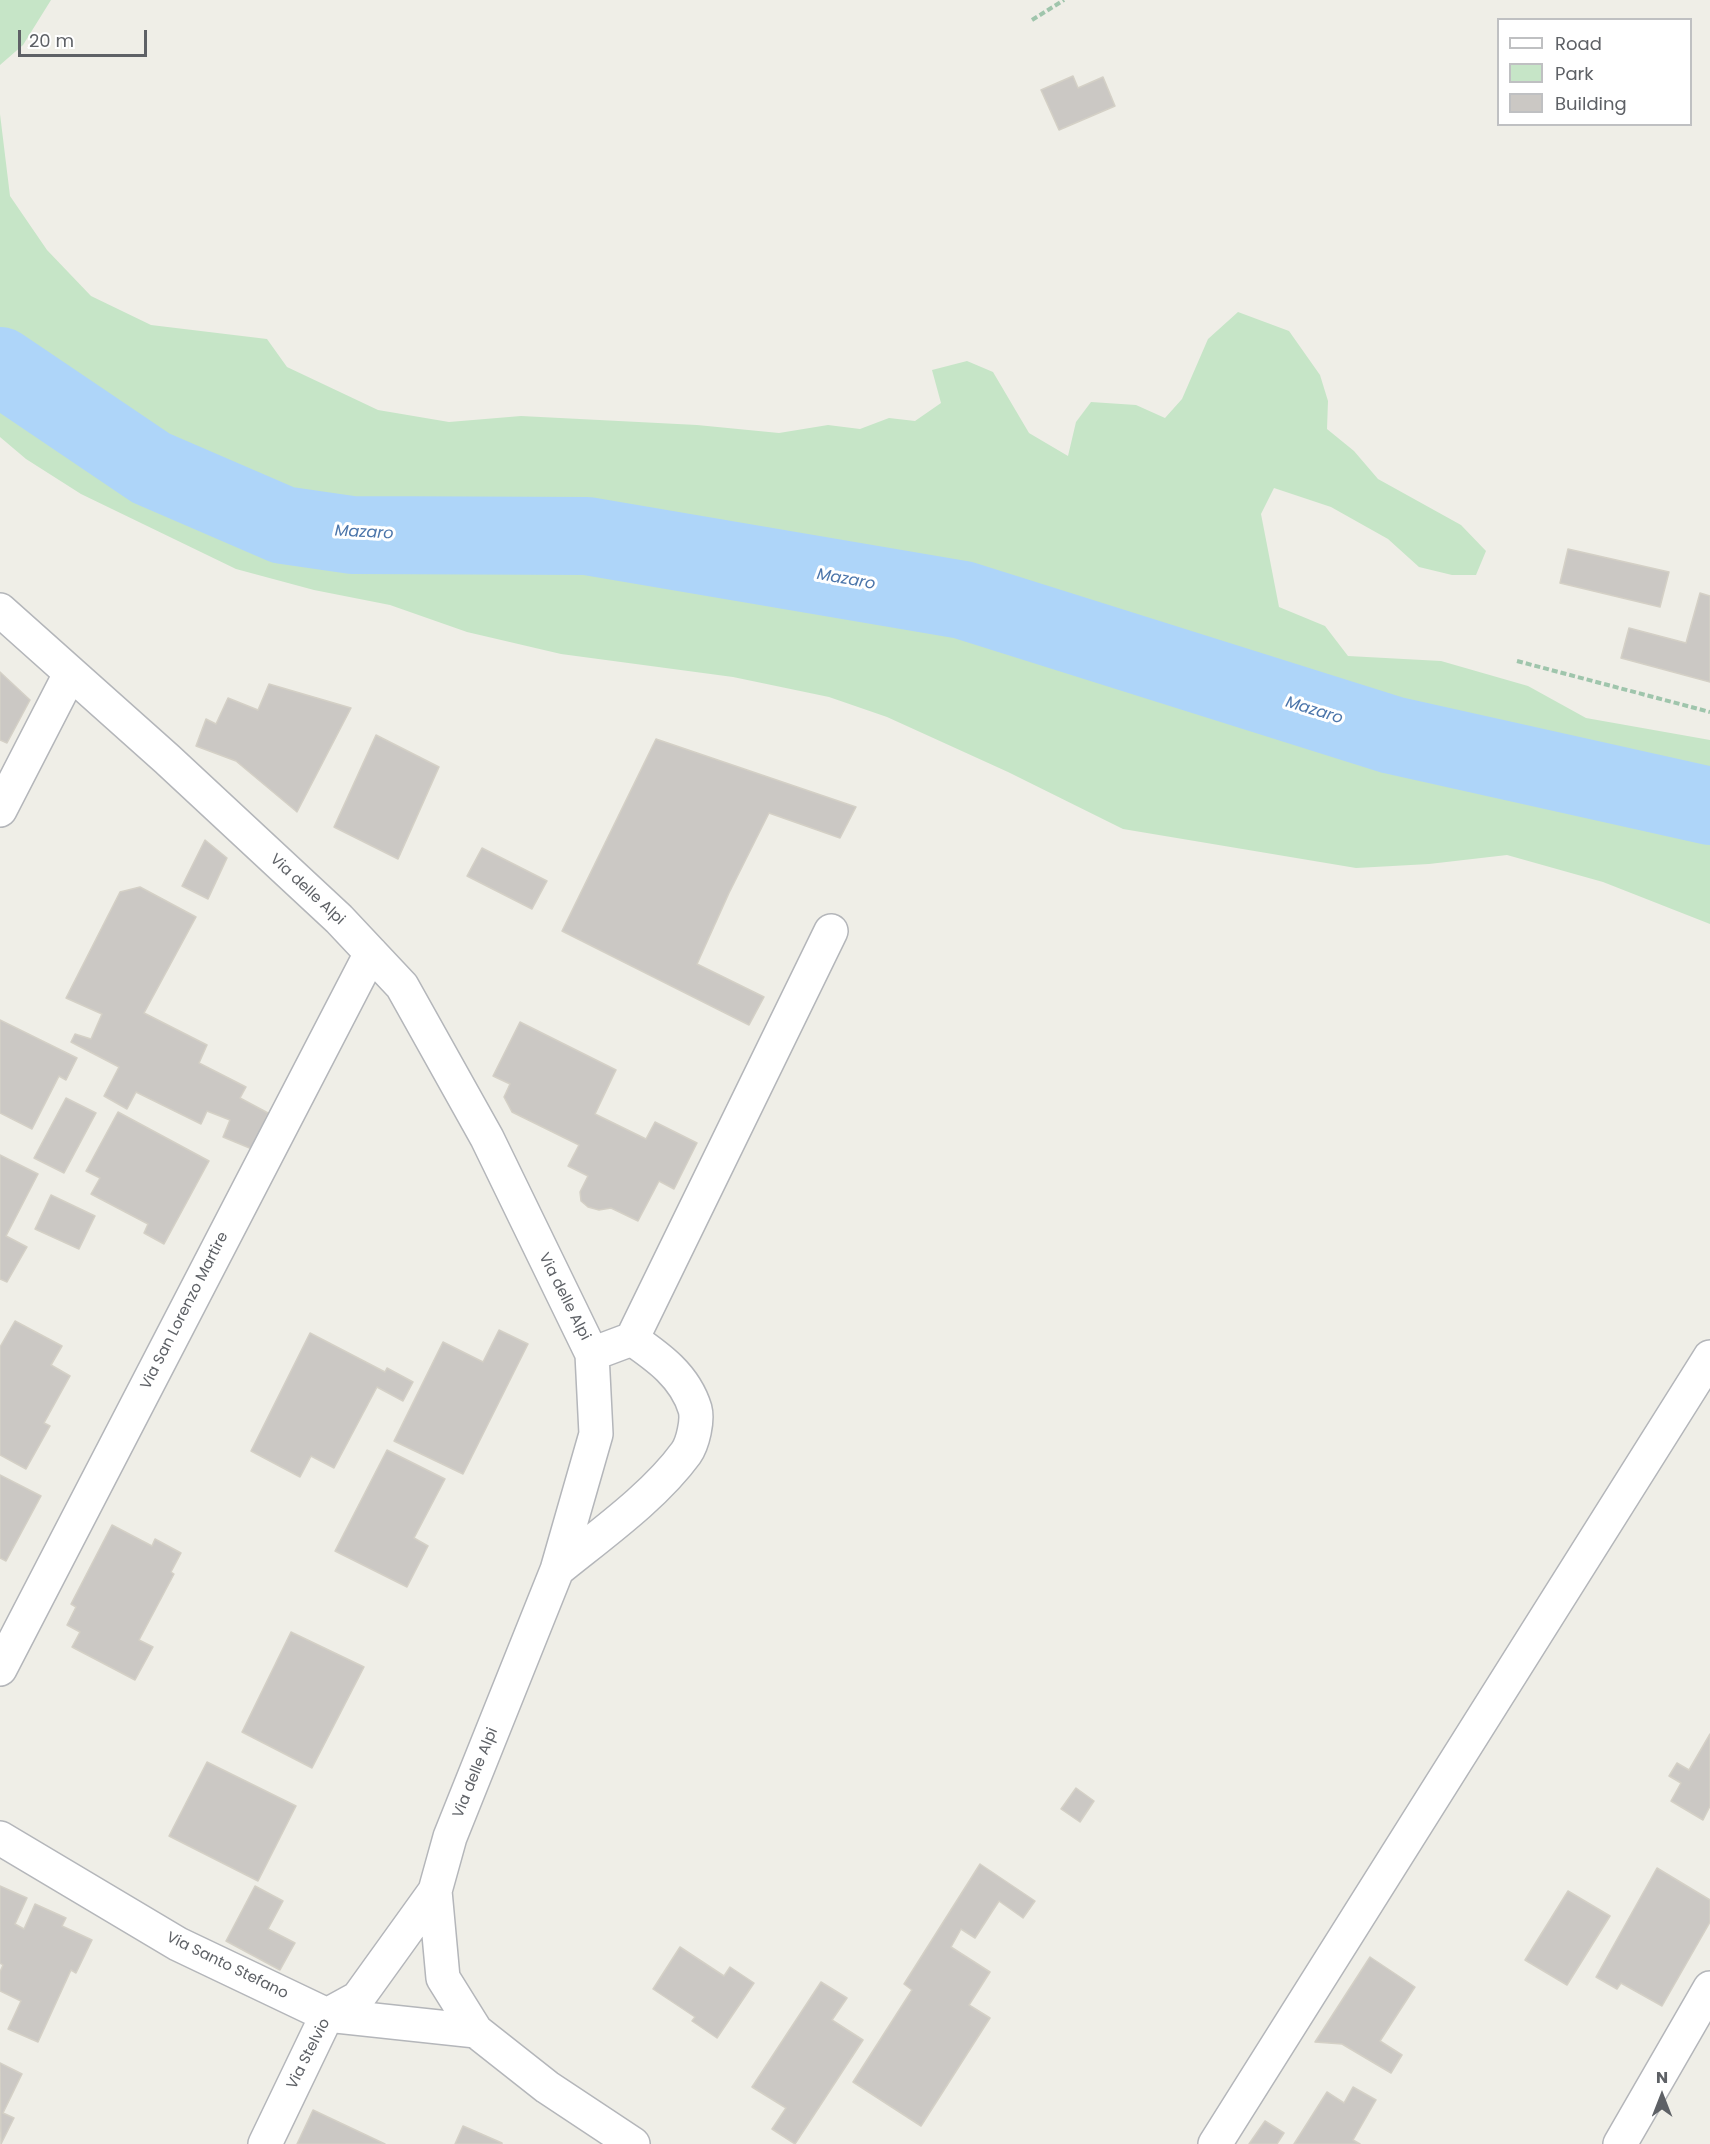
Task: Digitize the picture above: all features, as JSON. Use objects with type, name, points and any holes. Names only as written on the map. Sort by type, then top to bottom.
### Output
[{"type":"street","name":"Via delle Alpi","points":[[0,610],[167,759],[339,920],[402,986],[487,1138],[592,1354],[596,1434],[558,1570],[450,1837],[435,1891],[443,1978],[476,2031],[547,2087],[633,2144]]},
{"type":"street","points":[[0,810],[70,674]]},
{"type":"street","points":[[592,1354],[632,1339],[831,931]]},
{"type":"street","name":"Via San Lorenzo Martire","points":[[0,1669],[371,953]]},
{"type":"street","points":[[558,1570],[627,1512],[688,1451],[695,1410],[668,1364],[632,1339]]},
{"type":"street","points":[[1215,2144],[1710,1357]]},
{"type":"street","name":"Via Santo Stefano","points":[[0,1838],[178,1944],[327,2015],[476,2031]]},
{"type":"street","name":"Via Stelvio","points":[[265,2144],[327,2015],[358,1998],[435,1891]]},
{"type":"street","points":[[1620,2144],[1710,1988]]},
{"type":"path","points":[[1032,20],[1064,0]]},
{"type":"path","points":[[1517,662],[1710,712]]},
{"type":"green space","points":[[0,0],[51,0],[23,45],[0,65]]},
{"type":"green space","points":[[0,114],[10,196],[47,250],[91,296],[151,325],[267,339],[287,367],[378,410],[449,422],[521,416],[697,425],[779,433],[828,425],[860,429],[889,418],[915,421],[941,403],[932,370],[967,361],[993,372],[1029,433],[1068,456],[1076,422],[1091,402],[1136,405],[1165,418],[1182,399],[1208,339],[1238,312],[1289,331],[1320,375],[1328,401],[1327,429],[1354,451],[1378,479],[1461,525],[1486,551],[1476,575],[1452,575],[1419,567],[1388,539],[1331,507],[1274,488],[1261,514],[1279,607],[1325,626],[1348,656],[1441,661],[1528,686],[1586,718],[1710,740],[1710,924],[1603,882],[1507,855],[1429,864],[1356,868],[1123,829],[1008,772],[887,717],[829,697],[733,677],[561,654],[467,632],[390,605],[314,590],[236,569],[81,494],[26,459],[0,437]]},
{"type":"building","points":[[1073,76],[1078,88],[1103,77],[1115,106],[1059,130],[1041,90]]},
{"type":"building","points":[[1568,549],[1669,572],[1660,607],[1560,583]]},
{"type":"building","points":[[1700,593],[1710,596],[1710,682],[1621,658],[1629,628],[1686,643]]},
{"type":"building","points":[[0,672],[30,700],[7,743],[0,740]]},
{"type":"building","points":[[269,684],[351,708],[297,812],[236,761],[196,746],[206,719],[216,724],[228,698],[258,710]]},
{"type":"building","points":[[376,735],[439,767],[398,859],[334,827]]},
{"type":"building","points":[[656,739],[856,807],[840,838],[769,813],[729,893],[697,964],[764,997],[749,1025],[562,931]]},
{"type":"building","points":[[205,840],[227,858],[208,899],[182,886]]},
{"type":"building","points":[[482,848],[547,881],[532,909],[467,876]]},
{"type":"building","points":[[140,887],[196,917],[144,1013],[207,1045],[199,1063],[246,1087],[240,1098],[268,1113],[252,1149],[223,1137],[230,1120],[207,1111],[201,1124],[136,1092],[127,1109],[104,1096],[119,1067],[71,1042],[75,1034],[91,1039],[102,1014],[66,998],[120,892]]},
{"type":"building","points":[[0,1020],[77,1058],[66,1080],[59,1076],[32,1129],[0,1113]]},
{"type":"building","points":[[520,1022],[616,1070],[595,1114],[646,1139],[655,1122],[697,1143],[674,1189],[659,1181],[638,1221],[611,1208],[599,1210],[588,1207],[581,1201],[580,1192],[588,1176],[568,1166],[579,1145],[512,1112],[504,1097],[510,1084],[493,1076]]},
{"type":"building","points":[[66,1098],[96,1113],[64,1173],[34,1158]]},
{"type":"building","points":[[118,1112],[209,1161],[164,1244],[144,1233],[148,1224],[91,1194],[100,1178],[86,1171]]},
{"type":"building","points":[[0,1155],[38,1174],[6,1236],[27,1247],[7,1282],[0,1279]]},
{"type":"building","points":[[51,1195],[95,1216],[79,1249],[35,1229]]},
{"type":"building","points":[[15,1321],[62,1346],[51,1365],[70,1376],[44,1423],[50,1426],[26,1469],[0,1455],[0,1347]]},
{"type":"building","points":[[499,1330],[528,1344],[463,1474],[394,1441],[443,1342],[483,1362]]},
{"type":"building","points":[[310,1333],[385,1372],[387,1368],[413,1382],[403,1401],[377,1387],[334,1468],[311,1456],[300,1477],[251,1451]]},
{"type":"building","points":[[387,1450],[445,1479],[414,1538],[428,1546],[407,1587],[335,1551]]},
{"type":"building","points":[[0,1475],[41,1496],[6,1561],[0,1558]]},
{"type":"building","points":[[112,1525],[152,1546],[155,1539],[181,1553],[171,1572],[174,1574],[139,1640],[153,1647],[135,1680],[72,1647],[80,1632],[67,1625],[76,1607],[71,1604]]},
{"type":"building","points":[[291,1632],[364,1667],[312,1768],[242,1732]]},
{"type":"building","points":[[1710,1734],[1710,1806],[1703,1820],[1671,1801],[1681,1783],[1669,1776],[1677,1763],[1689,1770]]},
{"type":"building","points":[[207,1762],[296,1806],[258,1881],[169,1836]]},
{"type":"building","points":[[1076,1788],[1094,1801],[1080,1822],[1061,1809]]},
{"type":"building","points":[[980,1864],[1035,1901],[1023,1918],[999,1901],[975,1938],[961,1929],[951,1947],[990,1972],[969,2005],[990,2018],[921,2126],[853,2082],[912,1990],[904,1984]]},
{"type":"building","points":[[1657,1868],[1710,1900],[1710,1922],[1662,2006],[1621,1983],[1617,1989],[1596,1977]]},
{"type":"building","points":[[0,1886],[27,1898],[15,1924],[24,1929],[35,1904],[66,1918],[62,1926],[92,1940],[76,1973],[71,1970],[38,2042],[8,2029],[21,2001],[0,1991],[0,1972],[3,1965],[0,1963]]},
{"type":"building","points":[[255,1886],[283,1901],[268,1929],[295,1943],[280,1970],[226,1941]]},
{"type":"building","points":[[1568,1891],[1610,1916],[1567,1985],[1525,1960]]},
{"type":"building","points":[[680,1947],[724,1976],[730,1967],[754,1983],[717,2038],[692,2021],[695,2017],[653,1989]]},
{"type":"building","points":[[1370,1957],[1415,1987],[1380,2041],[1402,2055],[1391,2073],[1342,2044],[1315,2042]]},
{"type":"building","points":[[821,1982],[847,1998],[832,2020],[863,2040],[795,2144],[772,2129],[786,2108],[752,2087]]},
{"type":"building","points":[[0,2063],[22,2074],[3,2113],[14,2118],[1,2144]]},
{"type":"building","points":[[1353,2087],[1376,2100],[1353,2140],[1360,2144],[1294,2144],[1327,2092],[1344,2103]]},
{"type":"building","points":[[313,2110],[385,2144],[297,2144]]},
{"type":"building","points":[[1265,2121],[1284,2133],[1277,2144],[1249,2144]]},
{"type":"building","points":[[463,2126],[502,2143],[502,2144],[455,2144]]},
{"type":"waterway","name":"Mazaro","points":[[0,366],[151,468],[283,525],[352,535],[587,536],[963,600],[1392,735],[1710,806]]}]
